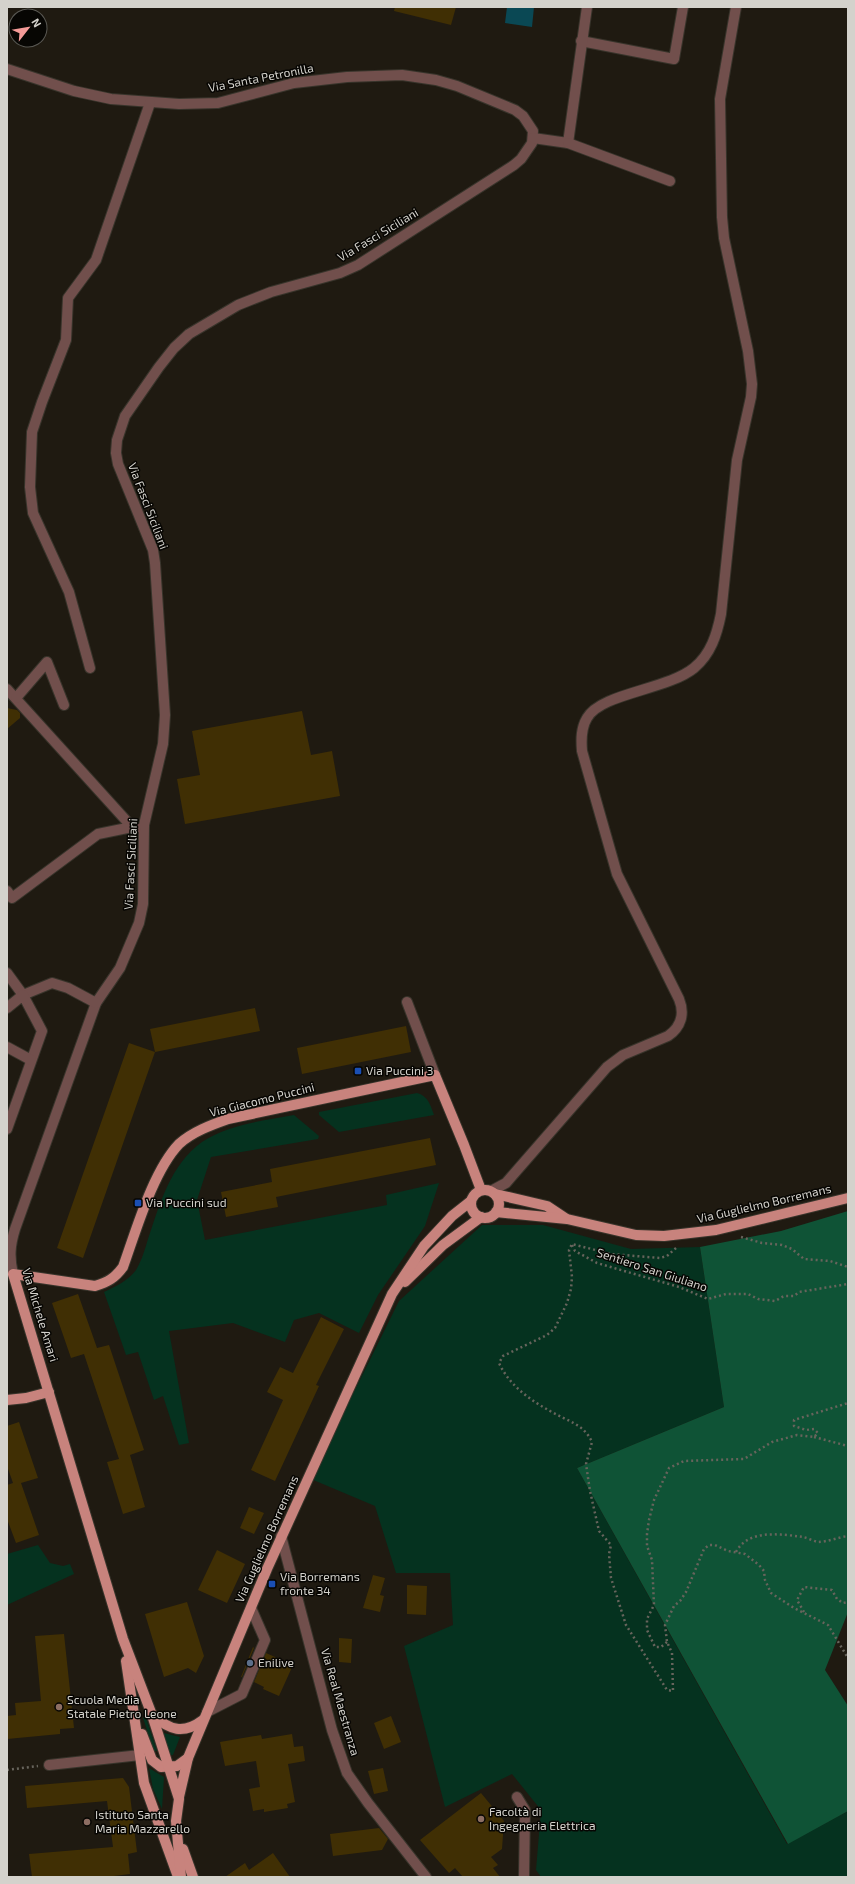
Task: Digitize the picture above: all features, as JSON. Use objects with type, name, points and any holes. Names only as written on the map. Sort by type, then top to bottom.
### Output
[{"type":"main road","points":[[435,1075],[481,1190]]},
{"type":"main road","name":"Via Giacomo Puccini","points":[[10,1272],[95,1286],[107,1283],[117,1275],[123,1267],[158,1175],[166,1160],[180,1143],[212,1124],[228,1119],[435,1075]]},
{"type":"main road","points":[[481,1190],[547,1206],[567,1219]]},
{"type":"main road","points":[[392,1294],[424,1246],[452,1216],[481,1190]]},
{"type":"main road","points":[[493,1193],[499,1204],[496,1212]]},
{"type":"main road","name":"Via Guglielmo Borremans","points":[[567,1219],[636,1235],[677,1235],[716,1230],[848,1198]]},
{"type":"main road","points":[[471,1200],[473,1210],[481,1217],[486,1218],[496,1212],[567,1219]]},
{"type":"main road","points":[[392,1294],[443,1245],[481,1217]]},
{"type":"main road","name":"Via Michele Amari","points":[[10,1272],[49,1392],[123,1639]]},
{"type":"main road","name":"Via Guglielmo Borremans","points":[[179,1799],[188,1758],[250,1608],[281,1536],[392,1294]]},
{"type":"main road","points":[[7,1400],[26,1398],[49,1392]]},
{"type":"main road","points":[[123,1639],[152,1715],[179,1799],[177,1832],[180,1877]]},
{"type":"main road","points":[[123,1639],[136,1719],[144,1783],[180,1877]]},
{"type":"main road","points":[[152,1715],[165,1724],[180,1729],[193,1728],[205,1716]]},
{"type":"main road","points":[[136,1719],[152,1760],[161,1767],[168,1768],[177,1766],[188,1758]]},
{"type":"main road","points":[[177,1832],[193,1877]]},
{"type":"street","points":[[568,143],[581,41],[587,7]]},
{"type":"street","points":[[581,41],[674,59],[683,7]]},
{"type":"street","points":[[493,1193],[506,1183],[607,1067],[623,1056],[668,1036],[678,1026],[682,1014],[679,999],[617,874],[582,751],[581,738],[583,725],[588,717],[602,704],[666,683],[682,676],[695,667],[705,656],[717,631],[721,614],[737,460],[752,384],[748,350],[724,238],[722,217],[720,99],[736,7]]},
{"type":"street","name":"Via Santa Petronilla","points":[[7,69],[74,91],[111,99],[150,103],[218,103],[302,81],[347,77],[402,75],[436,80],[457,86],[516,110],[523,116],[533,135]]},
{"type":"street","points":[[90,668],[68,592],[33,513],[30,487],[32,432],[66,340],[68,298],[96,260],[150,103]]},
{"type":"street","points":[[533,135],[568,143],[670,181]]},
{"type":"street","name":"Via Fasci Siciliani","points":[[96,1003],[120,968],[139,923],[143,904],[144,830],[163,744],[165,715],[155,563],[150,543],[118,464],[117,440],[125,416],[174,348],[189,334],[204,324],[238,306],[270,292],[340,273],[358,265],[514,165],[529,150],[533,135]]},
{"type":"street","points":[[16,698],[47,662],[64,705]]},
{"type":"street","points":[[7,688],[132,827]]},
{"type":"street","points":[[7,891],[12,898],[98,834],[132,827],[144,830]]},
{"type":"street","points":[[7,973],[23,995],[42,1031],[7,1129]]},
{"type":"street","points":[[7,1008],[23,995],[52,982],[68,988],[96,1003]]},
{"type":"street","points":[[408,1002],[435,1075]]},
{"type":"street","name":"Via Michele Amari","points":[[10,1272],[10,1244],[96,1003]]},
{"type":"street","points":[[7,1047],[31,1060]]},
{"type":"street","name":"Via Real Maestranza","points":[[281,1536],[332,1730],[347,1773],[368,1803],[426,1877]]},
{"type":"street","points":[[205,1716],[242,1694],[265,1640],[250,1608]]},
{"type":"street","points":[[49,1765],[140,1755]]},
{"type":"street","points":[[517,1797],[525,1810],[524,1877]]},
{"type":"path","points":[[677,1235],[679,1242],[677,1246],[666,1256],[660,1258],[611,1254],[572,1244],[569,1250],[572,1277],[568,1303],[555,1328],[547,1336],[503,1356],[499,1363],[503,1374],[513,1385],[539,1405],[587,1432],[592,1442],[586,1464],[590,1491],[599,1531],[611,1545],[609,1554],[611,1578],[626,1625],[668,1690],[673,1691],[672,1653],[667,1642],[665,1624],[674,1606],[680,1601],[686,1592],[704,1549],[709,1545],[715,1545],[745,1554],[759,1565],[764,1571],[765,1580],[771,1592],[782,1601],[828,1625],[848,1658]]},
{"type":"path","points":[[738,1236],[762,1243],[782,1245],[792,1249],[804,1259],[830,1261],[848,1267]]},
{"type":"path","name":"Sentiero San Giuliano","points":[[572,1244],[575,1251],[597,1262],[679,1287],[708,1299],[726,1294],[748,1294],[758,1299],[775,1301],[784,1296],[794,1296],[800,1292],[848,1284]]},
{"type":"path","points":[[814,1437],[818,1433],[814,1429],[806,1430],[794,1426],[794,1420],[848,1403]]},
{"type":"path","points":[[667,1642],[661,1647],[655,1647],[647,1630],[647,1620],[654,1605],[652,1560],[647,1546],[649,1520],[654,1500],[669,1468],[684,1461],[744,1459],[772,1442],[797,1435],[814,1437],[848,1446]]},
{"type":"path","points":[[736,1552],[740,1545],[748,1539],[762,1535],[804,1538],[817,1542],[848,1536]]},
{"type":"path","points":[[805,1614],[797,1600],[804,1588],[832,1590],[837,1599],[843,1603],[848,1602]]},
{"type":"path","points":[[7,1770],[49,1765]]},
{"type":"green space","points":[[417,1093],[426,1098],[434,1115],[339,1132],[319,1115],[319,1112]]},
{"type":"green space","points":[[294,1115],[319,1136],[318,1139],[211,1157],[197,1200],[205,1240],[387,1205],[386,1195],[439,1183],[425,1226],[378,1295],[359,1333],[319,1313],[294,1320],[285,1342],[233,1323],[169,1331],[189,1443],[179,1445],[163,1396],[154,1400],[138,1352],[126,1355],[104,1292],[126,1280],[136,1270],[168,1186],[174,1174],[191,1151],[202,1142],[223,1131],[258,1121]]},
{"type":"green space","points":[[848,1211],[848,1612],[825,1670],[848,1706],[848,1811],[788,1844],[577,1468],[724,1407],[700,1247],[781,1231]]},
{"type":"green space","points":[[482,1225],[543,1225],[631,1249],[700,1247],[724,1407],[577,1468],[787,1844],[848,1811],[848,1877],[541,1877],[536,1870],[541,1810],[512,1774],[445,1807],[404,1646],[453,1625],[450,1573],[396,1573],[375,1506],[311,1479],[399,1301]]},
{"type":"green space","points":[[38,1545],[50,1563],[63,1566],[70,1564],[74,1574],[7,1605],[7,1554]]},
{"type":"green space","points":[[145,1715],[157,1751],[154,1751],[143,1718]]},
{"type":"green space","points":[[164,1733],[180,1737],[173,1755],[170,1755]]},
{"type":"green space","points":[[149,1768],[164,1777],[162,1809],[153,1789]]},
{"type":"water","points":[[507,7],[534,7],[532,27],[505,23]]},
{"type":"building","points":[[395,7],[456,7],[451,25],[394,11]]},
{"type":"building","points":[[7,708],[17,710],[20,713],[20,718],[7,729]]},
{"type":"building","points":[[302,711],[311,755],[332,751],[340,796],[185,824],[177,779],[200,775],[192,731]]},
{"type":"building","points":[[255,1008],[260,1031],[155,1052],[150,1029]]},
{"type":"building","points":[[406,1026],[411,1052],[302,1074],[297,1048]]},
{"type":"building","points":[[129,1043],[155,1052],[83,1258],[57,1248]]},
{"type":"building","points":[[430,1138],[436,1165],[276,1197],[278,1207],[226,1217],[221,1192],[272,1182],[270,1169]]},
{"type":"building","points":[[78,1294],[97,1348],[109,1345],[144,1450],[130,1455],[145,1507],[123,1514],[107,1462],[119,1459],[84,1354],[71,1358],[52,1303]]},
{"type":"building","points":[[321,1317],[344,1329],[316,1385],[319,1386],[275,1481],[251,1470],[283,1400],[267,1392],[280,1367],[293,1373]]},
{"type":"building","points":[[19,1422],[38,1478],[21,1483],[39,1535],[16,1543],[7,1519],[7,1485],[13,1483],[7,1466],[7,1426]]},
{"type":"building","points":[[249,1507],[264,1513],[254,1534],[240,1528]]},
{"type":"building","points":[[217,1550],[245,1564],[227,1603],[198,1590]]},
{"type":"building","points":[[373,1575],[385,1578],[380,1595],[384,1596],[380,1612],[363,1608]]},
{"type":"building","points":[[407,1585],[427,1586],[426,1615],[407,1614]]},
{"type":"building","points":[[187,1602],[204,1656],[196,1673],[188,1668],[164,1677],[145,1614]]},
{"type":"building","points":[[64,1634],[74,1728],[60,1729],[60,1734],[7,1739],[7,1716],[16,1715],[15,1703],[41,1701],[35,1636]]},
{"type":"building","points":[[339,1638],[352,1639],[351,1663],[339,1662]]},
{"type":"building","points":[[253,1647],[254,1648],[241,1677]]},
{"type":"building","points":[[266,1653],[293,1665],[279,1696],[263,1689],[264,1687],[254,1682]]},
{"type":"building","points":[[391,1716],[401,1742],[384,1749],[374,1723]]},
{"type":"building","points":[[292,1734],[294,1747],[303,1746],[305,1761],[288,1764],[295,1802],[287,1804],[288,1808],[264,1812],[264,1809],[253,1811],[249,1789],[260,1787],[256,1761],[225,1766],[220,1742],[261,1735],[262,1739]]},
{"type":"building","points":[[383,1768],[388,1791],[374,1794],[368,1771]]},
{"type":"building","points":[[123,1778],[129,1787],[137,1852],[128,1854],[130,1874],[106,1877],[32,1877],[29,1854],[113,1847],[107,1801],[27,1808],[25,1786]]},
{"type":"building","points":[[481,1793],[504,1821],[502,1849],[491,1857],[498,1865],[493,1868],[500,1877],[463,1877],[455,1868],[449,1873],[420,1840]]},
{"type":"building","points":[[379,1828],[388,1839],[382,1850],[333,1856],[330,1834]]},
{"type":"building","points":[[273,1853],[290,1877],[225,1877],[245,1863],[249,1870]]},
{"type":"place","name":"Via Puccini 3","points":[[358,1071]]},
{"type":"place","name":"Via Puccini sud","points":[[138,1203]]},
{"type":"place","name":"Via Borremans fronte 34","points":[[272,1584]]},
{"type":"place","name":"Enilive","points":[[250,1663]]},
{"type":"place","name":"Scuola Media Statale Pietro Leone","points":[[59,1707]]},
{"type":"place","name":"Facoltà di Ingegneria Elettrica","points":[[481,1819]]},
{"type":"place","name":"Istituto Santa Maria Mazzarello","points":[[87,1822]]}]
